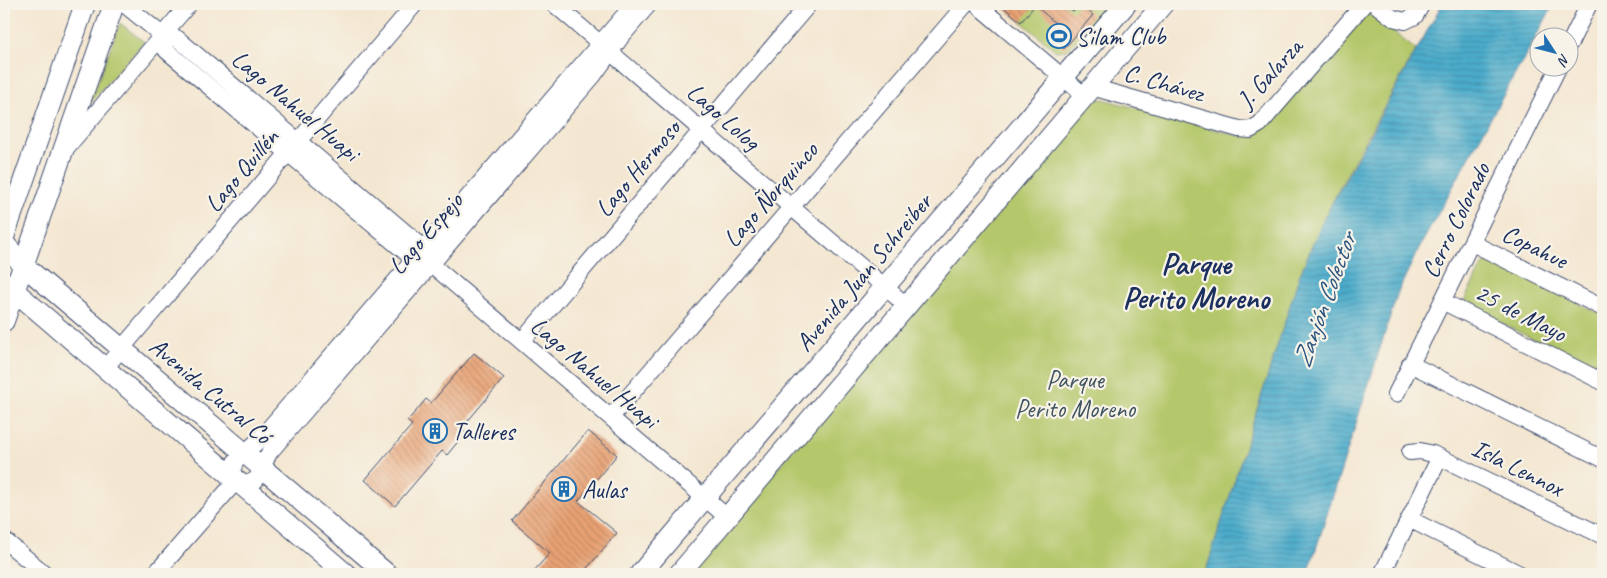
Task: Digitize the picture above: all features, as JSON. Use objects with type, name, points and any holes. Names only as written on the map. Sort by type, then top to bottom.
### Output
[{"type":"main road","points":[[4,237],[85,4]]},
{"type":"main road","points":[[4,321],[15,260],[63,151],[114,4]]},
{"type":"main road","name":"Avenida Juan Schreiber","points":[[640,574],[1126,4]]},
{"type":"main road","points":[[679,574],[1163,4]]},
{"type":"main road","name":"Avenida Cutral Có","points":[[4,243],[15,260],[122,348],[387,574]]},
{"type":"main road","name":"Avenida Cutral Có","points":[[9,286],[346,574]]},
{"type":"street","name":"Lago Nahuel Huapi","points":[[124,4],[162,36],[164,47],[167,51],[413,260],[424,267],[431,264]]},
{"type":"street","points":[[63,151],[189,4]]},
{"type":"street","name":"Lago Quillén","points":[[104,368],[415,4]]},
{"type":"street","name":"Lago Lolog","points":[[554,4],[907,306]]},
{"type":"street","name":"Lago Espejo","points":[[634,4],[605,48],[413,260],[259,440],[235,462],[232,468],[236,481],[244,484],[252,482],[257,478],[271,450],[593,76],[605,48],[621,37],[649,4]]},
{"type":"street","name":"Lago Hermoso","points":[[522,342],[809,4]]},
{"type":"street","name":"Lago Ñorquinco","points":[[611,418],[966,4]]},
{"type":"street","points":[[976,4],[1063,78],[1088,92]]},
{"type":"street","name":"J. Galarza","points":[[1250,130],[1260,124],[1364,4]]},
{"type":"street","points":[[1374,4],[1393,18],[1404,21],[1415,16],[1422,4]]},
{"type":"street","points":[[1577,28],[1589,4]]},
{"type":"street","name":"Lago Nahuel Huapi","points":[[162,36],[178,38],[424,248],[432,257],[431,264]]},
{"type":"street","name":"Cerro Colorado","points":[[1396,394],[1553,78]]},
{"type":"street","name":"C. Chávez","points":[[1088,92],[1238,130],[1250,130]]},
{"type":"street","name":"Copahue","points":[[1472,243],[1603,308]]},
{"type":"street","name":"Lago Nahuel Huapi","points":[[431,264],[727,517]]},
{"type":"street","name":"25 de Mayo","points":[[1442,301],[1603,382]]},
{"type":"street","points":[[1410,364],[1603,459]]},
{"type":"street","name":"Isla Lennox","points":[[1410,452],[1424,451],[1440,457],[1603,536]]},
{"type":"street","points":[[1382,574],[1440,457]]},
{"type":"street","points":[[155,574],[236,481]]},
{"type":"street","points":[[1409,520],[1520,574]]},
{"type":"street","points":[[4,540],[45,574]]},
{"type":"green space","name":"Silam Club","points":[[1000,4],[1108,4],[1068,50],[1056,51]]},
{"type":"green space","name":"Parque Perito Moreno","points":[[1367,14],[1375,17],[1416,50],[1369,133],[1311,247],[1299,277],[1205,574],[687,574],[1092,100],[1103,99],[1245,136],[1362,16]]},
{"type":"green space","points":[[120,23],[144,42],[89,104]]},
{"type":"green space","points":[[1492,261],[1603,315],[1603,375],[1466,305],[1464,301],[1482,266]]},
{"type":"water","name":"Zanjón Colector","points":[[1442,4],[1554,4],[1541,28],[1530,28],[1530,47],[1418,250],[1398,292],[1308,574],[1205,574],[1299,277],[1324,218]]},
{"type":"building","points":[[1000,4],[1063,4],[1073,12],[1080,4],[1093,15],[1064,49],[1055,41],[1064,31],[1035,5],[1021,22]]},
{"type":"building","name":"Talleres","points":[[474,353],[504,378],[461,429],[466,433],[447,455],[442,451],[395,506],[365,480],[412,425],[407,421],[426,399],[431,403]]},
{"type":"building","name":"Aulas","points":[[588,431],[617,455],[578,501],[617,533],[582,574],[531,574],[550,553],[512,521]]},
{"type":"place","name":"Silam Club","points":[[1059,36]]},
{"type":"place","name":"Talleres","points":[[435,431]]},
{"type":"place","name":"Aulas","points":[[564,489]]},
{"type":"district","name":"Parque Perito Moreno","points":[[1196,281]]}]
